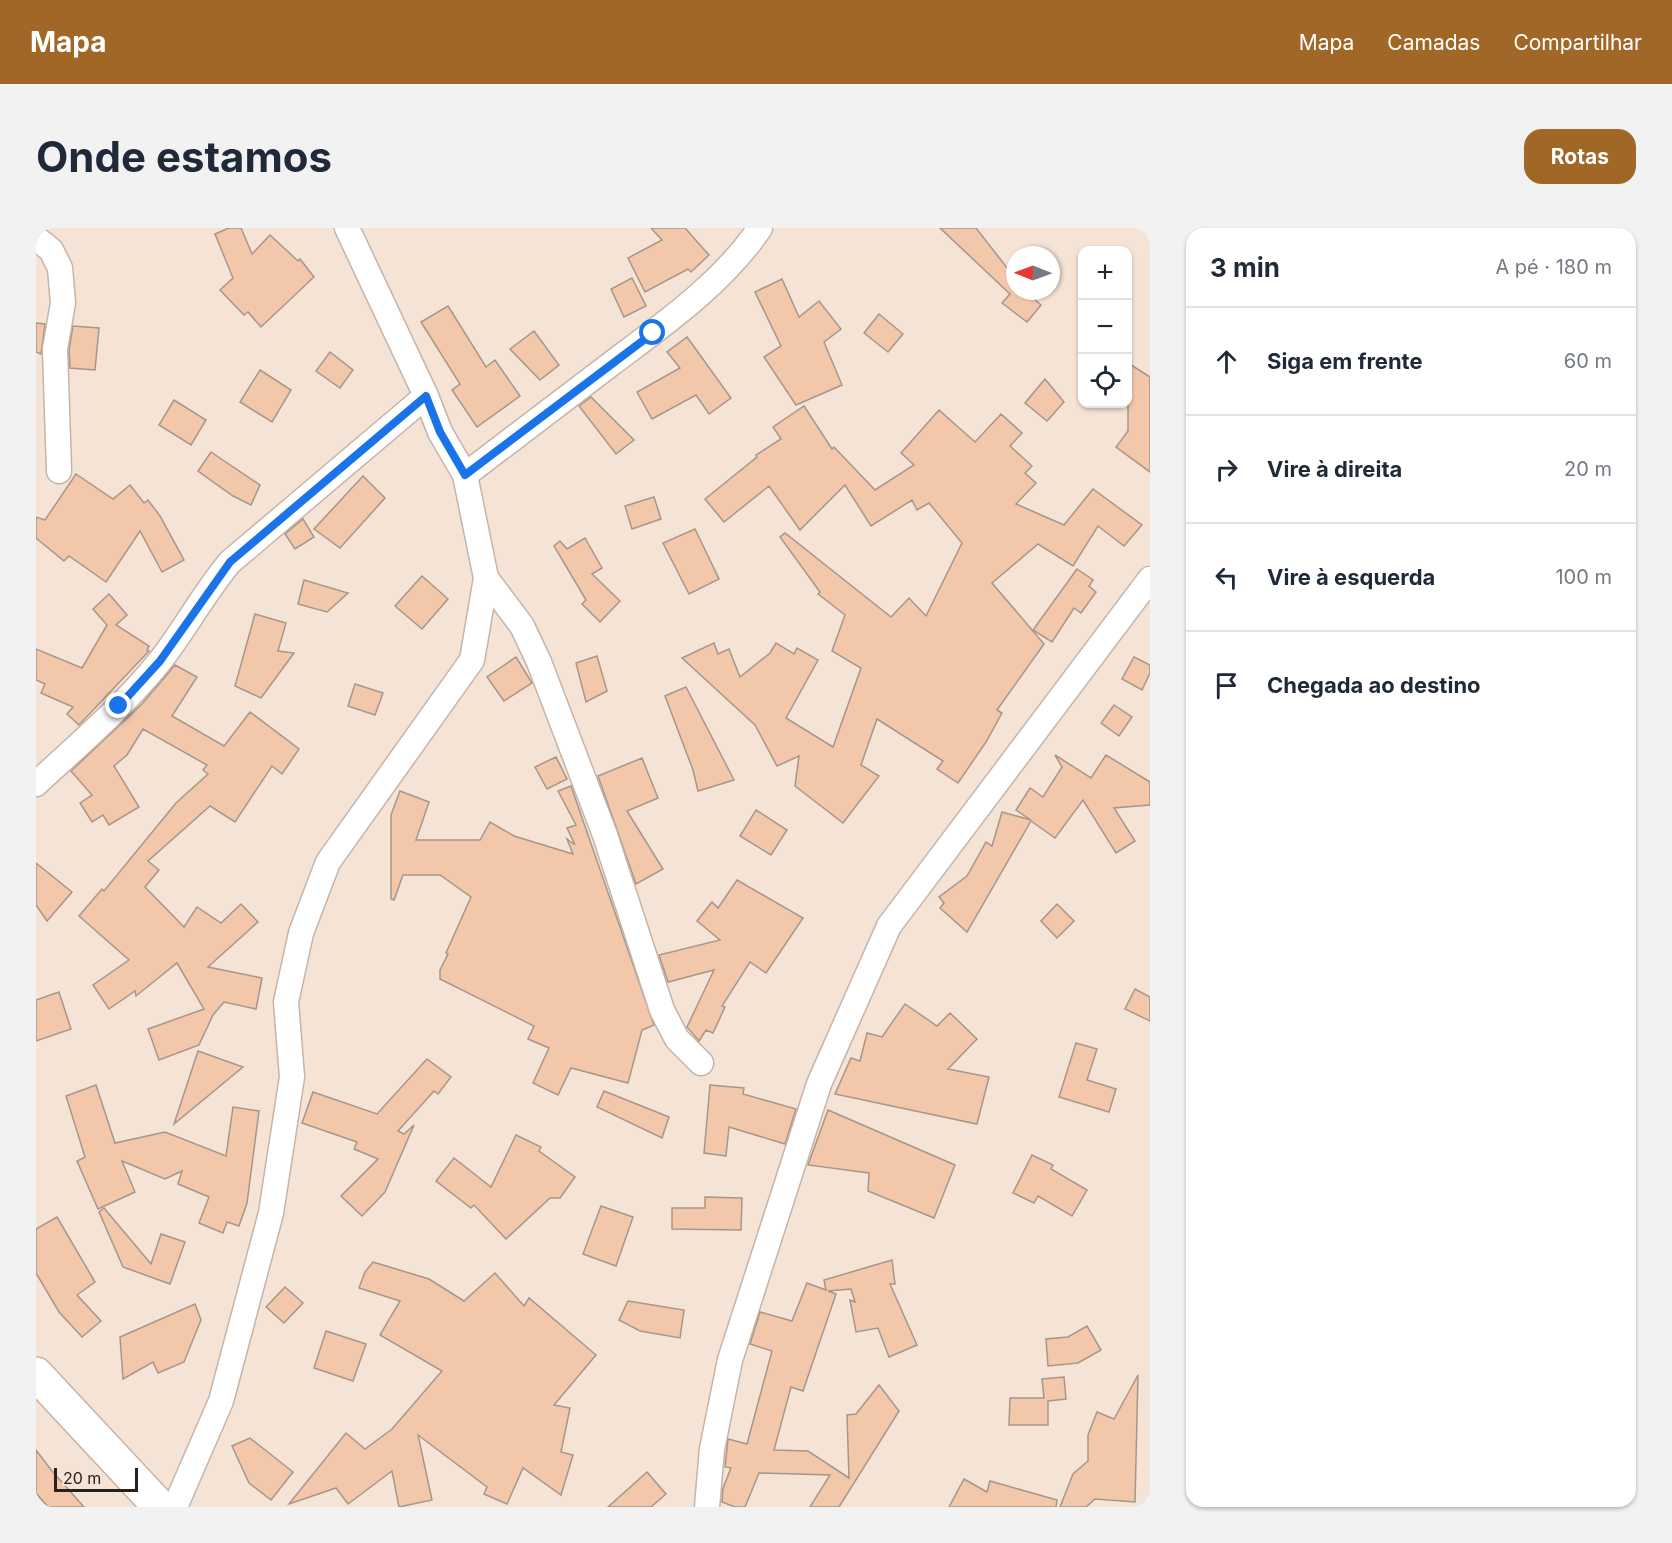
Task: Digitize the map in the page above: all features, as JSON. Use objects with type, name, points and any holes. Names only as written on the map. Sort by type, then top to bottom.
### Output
[{"type":"main road","points":[[36,1374],[160,1507]]},
{"type":"street","points":[[176,1507],[221,1401],[271,1213],[292,1077],[286,1002],[301,933],[328,862],[472,660],[486,578],[465,475],[440,432],[426,396],[347,228]]},
{"type":"street","points":[[465,475],[653,333],[710,285],[747,247],[760,228]]},
{"type":"street","points":[[36,238],[51,250],[60,268],[63,303],[55,349],[59,471]]},
{"type":"street","points":[[36,784],[142,682],[187,626],[211,586],[230,562],[426,396]]},
{"type":"street","points":[[486,578],[522,626],[539,662],[605,835],[662,1010],[677,1039],[701,1063]]},
{"type":"street","points":[[707,1507],[712,1449],[734,1349],[819,1084],[889,926],[1150,579]]},
{"type":"building","points":[[229,228],[241,228],[252,254],[270,235],[298,261],[300,259],[314,277],[261,327],[248,312],[244,315],[220,290],[233,278],[215,234]]},
{"type":"building","points":[[651,228],[685,228],[709,255],[691,272],[688,269],[645,292],[628,258],[662,240]]},
{"type":"building","points":[[940,228],[976,228],[1006,266],[1006,290]]},
{"type":"building","points":[[632,278],[646,306],[624,317],[611,289]]},
{"type":"building","points":[[782,279],[799,317],[819,301],[841,329],[824,342],[842,385],[796,405],[764,357],[781,346],[755,292]]},
{"type":"building","points":[[1006,298],[1035,300],[1041,305],[1027,322],[1002,303]]},
{"type":"building","points":[[448,306],[486,367],[495,360],[520,396],[477,427],[452,390],[460,384],[421,322]]},
{"type":"building","points":[[879,314],[903,334],[888,352],[864,333]]},
{"type":"building","points":[[36,323],[45,324],[41,354],[36,352]]},
{"type":"building","points":[[73,326],[99,328],[95,370],[70,368],[69,350]]},
{"type":"building","points":[[534,331],[559,365],[540,380],[510,349]]},
{"type":"building","points":[[687,337],[731,398],[709,414],[696,395],[652,419],[637,392],[680,368],[667,352]]},
{"type":"building","points":[[330,352],[353,370],[340,388],[316,371]]},
{"type":"building","points":[[1132,366],[1150,377],[1150,472],[1116,447],[1128,431],[1128,408],[1132,408]]},
{"type":"building","points":[[260,370],[291,390],[272,422],[240,402]]},
{"type":"building","points":[[1045,379],[1064,402],[1047,421],[1025,403]]},
{"type":"building","points":[[591,397],[634,440],[616,454],[579,406]]},
{"type":"building","points":[[174,400],[206,420],[191,445],[159,425]]},
{"type":"building","points":[[804,406],[832,449],[834,447],[875,490],[914,465],[901,453],[939,410],[975,442],[1001,414],[1022,433],[1010,446],[1032,466],[1025,473],[1036,483],[1016,504],[1064,525],[1093,489],[1142,525],[1124,546],[1098,526],[1073,566],[1038,544],[992,583],[1044,644],[997,710],[1002,713],[986,742],[958,783],[937,769],[943,761],[877,719],[861,765],[879,776],[843,823],[795,786],[799,756],[777,766],[755,725],[682,658],[714,643],[718,654],[729,649],[740,677],[770,653],[776,643],[794,654],[797,648],[818,660],[786,718],[833,747],[861,668],[832,651],[845,615],[818,594],[820,592],[780,537],[785,533],[891,617],[909,598],[926,616],[962,543],[929,503],[917,510],[912,500],[871,526],[845,485],[800,530],[769,486],[724,522],[705,499],[757,457],[756,455],[781,439],[773,427]]},
{"type":"building","points":[[211,452],[260,485],[251,505],[233,496],[198,471]]},
{"type":"building","points":[[76,474],[113,499],[130,485],[144,503],[148,500],[160,516],[184,560],[162,572],[140,531],[106,582],[69,556],[64,561],[36,538],[36,517],[45,520]]},
{"type":"building","points":[[363,476],[385,498],[340,548],[314,529]]},
{"type":"building","points":[[654,497],[661,519],[632,529],[625,506]]},
{"type":"building","points":[[303,519],[314,537],[295,549],[285,534]]},
{"type":"building","points":[[695,529],[719,579],[689,594],[663,543]]},
{"type":"building","points":[[585,538],[602,568],[592,574],[620,601],[600,622],[582,604],[586,600],[554,546],[560,541],[567,549]]},
{"type":"building","points":[[1077,569],[1093,580],[1089,586],[1096,592],[1081,613],[1074,608],[1052,642],[1033,630]]},
{"type":"building","points":[[422,576],[448,599],[422,629],[395,606]]},
{"type":"building","points":[[304,580],[348,593],[327,612],[298,604]]},
{"type":"building","points":[[109,594],[127,615],[116,625],[149,646],[147,650],[149,651],[79,725],[67,714],[73,707],[41,693],[45,684],[36,680],[36,649],[82,668],[107,625],[93,609]]},
{"type":"building","points":[[255,614],[286,623],[278,651],[294,653],[261,698],[235,686]]},
{"type":"building","points":[[597,656],[607,691],[586,702],[576,663]]},
{"type":"building","points":[[516,657],[532,683],[504,701],[487,677]]},
{"type":"building","points":[[1134,657],[1150,665],[1150,673],[1142,690],[1122,679]]},
{"type":"building","points":[[175,665],[197,677],[172,716],[224,746],[250,712],[299,749],[282,774],[272,766],[235,822],[210,806],[148,861],[159,870],[145,887],[184,927],[197,907],[221,923],[241,904],[258,922],[208,967],[262,978],[256,1009],[224,1002],[213,1015],[199,1045],[159,1060],[148,1029],[204,1009],[177,963],[136,996],[135,991],[109,1009],[93,985],[129,960],[79,916],[102,889],[104,891],[176,803],[208,774],[203,770],[207,765],[143,729],[127,755],[114,766],[139,807],[109,825],[103,815],[92,822],[80,803],[92,795],[71,771],[142,704]]},
{"type":"building","points":[[355,684],[383,693],[375,715],[348,706]]},
{"type":"building","points":[[686,687],[734,780],[698,791],[693,770],[665,696]]},
{"type":"building","points":[[1114,705],[1132,717],[1119,736],[1101,723]]},
{"type":"building","points":[[1055,755],[1091,778],[1106,755],[1150,782],[1150,805],[1114,808],[1135,841],[1116,853],[1083,800],[1055,838],[1031,821],[967,932],[940,908],[944,903],[939,897],[967,876],[986,842],[992,846],[1002,812],[1031,820],[1016,810],[1030,788],[1043,797],[1062,767]]},
{"type":"building","points":[[556,757],[567,779],[547,789],[535,767]]},
{"type":"building","points":[[642,758],[658,798],[627,811],[663,869],[636,884],[598,776]]},
{"type":"building","points":[[571,786],[654,1025],[642,1030],[628,1083],[571,1068],[558,1095],[533,1083],[549,1048],[528,1039],[534,1026],[440,979],[440,970],[448,954],[446,953],[471,897],[440,875],[403,875],[394,900],[391,899],[391,815],[400,791],[429,802],[416,840],[480,840],[490,822],[514,836],[573,854],[567,839],[575,845],[567,828],[576,825],[558,791]]},
{"type":"building","points":[[756,810],[787,830],[771,855],[740,836]]},
{"type":"building","points":[[36,863],[72,892],[47,921],[36,905]]},
{"type":"building","points":[[737,880],[803,918],[766,973],[750,962],[722,1006],[725,1007],[713,1033],[706,1030],[699,1041],[687,1027],[714,970],[668,982],[659,955],[720,940],[697,921],[712,902],[718,908]]},
{"type":"building","points":[[1057,904],[1074,921],[1057,938],[1041,921]]},
{"type":"building","points":[[1135,989],[1150,997],[1150,1021],[1125,1009]]},
{"type":"building","points":[[59,992],[71,1029],[36,1041],[36,1000]]},
{"type":"building","points":[[905,1004],[937,1026],[950,1013],[977,1039],[948,1069],[989,1077],[977,1124],[835,1094],[851,1058],[860,1061],[867,1033],[882,1037]]},
{"type":"building","points":[[1076,1043],[1097,1049],[1087,1080],[1116,1089],[1109,1112],[1059,1097]]},
{"type":"building","points":[[198,1051],[243,1067],[174,1124]]},
{"type":"building","points":[[427,1059],[451,1077],[438,1094],[434,1091],[398,1131],[404,1134],[414,1125],[385,1192],[362,1216],[341,1196],[378,1159],[354,1149],[357,1142],[302,1123],[313,1092],[377,1114]]},
{"type":"building","points":[[96,1085],[115,1143],[165,1132],[226,1156],[233,1107],[259,1111],[247,1203],[239,1226],[227,1222],[223,1233],[199,1223],[209,1197],[178,1184],[182,1171],[165,1179],[122,1161],[135,1192],[98,1209],[77,1161],[85,1157],[66,1096]]},
{"type":"building","points":[[710,1085],[744,1088],[743,1094],[796,1109],[785,1144],[729,1127],[726,1156],[704,1153]]},
{"type":"building","points":[[604,1091],[669,1117],[662,1138],[597,1107]]},
{"type":"building","points":[[828,1110],[955,1165],[934,1218],[868,1191],[869,1173],[808,1165]]},
{"type":"building","points":[[516,1135],[541,1147],[539,1151],[575,1177],[560,1198],[550,1198],[506,1239],[474,1205],[471,1208],[436,1181],[454,1158],[491,1187]]},
{"type":"building","points":[[1032,1155],[1053,1165],[1051,1169],[1087,1190],[1072,1216],[1038,1196],[1034,1203],[1013,1193]]},
{"type":"building","points":[[705,1197],[742,1198],[741,1230],[672,1229],[672,1208],[705,1208]]},
{"type":"building","points":[[601,1206],[633,1217],[616,1266],[583,1254]]},
{"type":"building","points":[[104,1208],[151,1264],[161,1234],[185,1242],[170,1284],[123,1267],[99,1212]]},
{"type":"building","points":[[57,1217],[95,1282],[77,1295],[101,1321],[82,1337],[59,1312],[36,1273],[36,1229]]},
{"type":"building","points":[[892,1260],[895,1284],[890,1284],[917,1345],[889,1357],[878,1328],[856,1332],[850,1300],[855,1302],[851,1289],[828,1291],[836,1294],[803,1391],[791,1387],[774,1450],[808,1451],[849,1478],[847,1415],[856,1414],[879,1385],[899,1411],[839,1507],[810,1507],[830,1475],[759,1473],[745,1507],[735,1507],[722,1502],[723,1488],[731,1468],[725,1467],[728,1439],[747,1444],[772,1351],[750,1344],[760,1312],[792,1321],[807,1283],[826,1290],[824,1280]]},
{"type":"building","points":[[373,1262],[429,1279],[464,1301],[495,1273],[524,1306],[529,1298],[596,1355],[554,1405],[570,1408],[561,1452],[573,1455],[561,1495],[523,1468],[507,1504],[484,1494],[487,1487],[418,1435],[432,1500],[399,1507],[392,1471],[348,1504],[336,1488],[289,1504],[346,1433],[365,1449],[392,1429],[442,1371],[380,1335],[400,1301],[359,1288],[365,1272]]},
{"type":"building","points":[[285,1287],[303,1303],[284,1323],[266,1307]]},
{"type":"building","points":[[628,1301],[684,1310],[680,1338],[640,1331],[619,1320]]},
{"type":"building","points":[[195,1304],[201,1320],[184,1362],[158,1373],[153,1362],[123,1379],[120,1337]]},
{"type":"building","points":[[1087,1326],[1101,1350],[1078,1363],[1048,1366],[1046,1339],[1068,1337]]},
{"type":"building","points":[[326,1331],[366,1344],[353,1381],[314,1368]]},
{"type":"building","points":[[1138,1375],[1135,1502],[1095,1499],[1086,1507],[1060,1507],[1073,1474],[1088,1461],[1088,1435],[1097,1412],[1114,1419]]},
{"type":"building","points":[[1064,1377],[1066,1399],[1048,1401],[1048,1425],[1009,1425],[1010,1398],[1044,1398],[1042,1379]]},
{"type":"building","points":[[250,1438],[293,1472],[271,1500],[249,1483],[232,1446]]},
{"type":"building","points":[[36,1450],[84,1507],[48,1507],[36,1493]]},
{"type":"building","points":[[647,1472],[666,1494],[651,1507],[608,1507]]},
{"type":"building","points":[[964,1479],[987,1492],[990,1481],[1057,1500],[1056,1507],[949,1507]]},
{"type":"route","points":[[119,706],[160,661],[187,626],[211,586],[230,562],[426,396],[440,432],[465,475],[653,333]]}]
